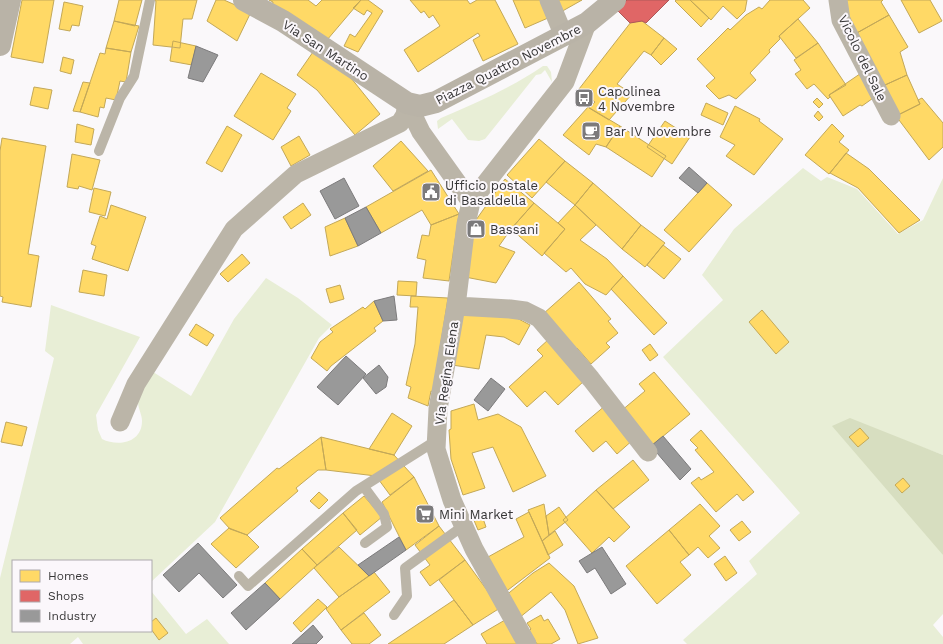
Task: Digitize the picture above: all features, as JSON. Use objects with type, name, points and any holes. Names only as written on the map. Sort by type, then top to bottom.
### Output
[{"type":"main road","points":[[0,45],[10,0]]},
{"type":"main road","name":"Via San Martino","points":[[244,0],[283,22],[407,103]]},
{"type":"main road","points":[[587,24],[615,0]]},
{"type":"main road","name":"Piazza Quattro Novembre","points":[[407,103],[420,106],[436,102],[587,24]]},
{"type":"street","points":[[549,0],[564,36]]},
{"type":"street","name":"Vicolo del Sale","points":[[838,0],[841,20],[891,116]]},
{"type":"street","name":"Piazza Quattro Novembre","points":[[471,202],[565,82],[587,24]]},
{"type":"street","points":[[407,103],[421,132],[471,202]]},
{"type":"street","points":[[120,422],[136,384],[234,229],[296,174],[400,123],[405,115],[407,103]]},
{"type":"street","name":"Via Regina Elena","points":[[471,202],[466,224],[456,306],[438,409],[436,450],[452,500],[463,526],[491,582],[527,644]]},
{"type":"street","points":[[456,306],[525,311],[539,318],[591,379],[648,452]]},
{"type":"lane","points":[[99,151],[120,98],[134,76],[150,0]]},
{"type":"lane","points":[[240,576],[248,586],[364,486],[437,440]]},
{"type":"lane","points":[[364,486],[384,514],[387,527],[365,544]]},
{"type":"lane","points":[[394,615],[407,596],[405,568],[463,526]]},
{"type":"green space","points":[[543,66],[547,66],[551,72],[552,82],[545,70],[541,74],[536,75],[485,139],[479,141],[468,140],[452,119],[438,129],[437,121],[441,118],[506,88]]},
{"type":"green space","points":[[803,168],[821,181],[827,177],[857,189],[898,234],[923,220],[943,178],[943,455],[900,439],[943,555],[943,614],[933,625],[943,637],[943,644],[687,644],[683,640],[757,574],[749,561],[800,513],[663,357],[723,300],[702,275],[734,229]]},
{"type":"green space","points":[[266,278],[298,298],[332,325],[319,338],[215,522],[152,581],[152,560],[12,560],[12,632],[152,632],[152,592],[186,634],[207,619],[229,644],[83,644],[78,637],[70,644],[0,644],[0,578],[54,358],[45,351],[51,305],[140,337],[96,415],[98,430],[102,439],[115,443],[122,443],[134,438],[141,428],[142,419],[138,402],[141,390],[150,370],[191,396],[234,319]]},
{"type":"green space","points":[[850,418],[943,455],[943,555],[832,426]]},
{"type":"building: Homes","points":[[22,0],[54,0],[43,63],[11,57]]},
{"type":"building: Homes","points":[[119,0],[142,0],[135,26],[114,21]]},
{"type":"building: Homes","points":[[153,0],[197,0],[192,19],[183,19],[180,48],[153,45],[156,1]]},
{"type":"building: Homes","points":[[216,0],[224,0],[251,12],[237,41],[207,21]]},
{"type":"building: Homes","points":[[269,0],[308,0],[316,6],[322,0],[361,0],[327,40],[272,6],[273,2]]},
{"type":"building: Homes","points":[[361,0],[368,0],[383,11],[358,52],[344,46],[350,34],[355,37],[372,13],[367,10],[364,15],[353,8]]},
{"type":"building: Homes","points":[[410,0],[467,0],[470,4],[477,0],[495,0],[518,44],[483,61],[473,40],[480,36],[478,33],[418,72],[404,50],[440,26],[433,15],[429,18],[424,11],[421,13]]},
{"type":"building: Homes","points":[[513,0],[541,0],[548,18],[525,28]]},
{"type":"building: Homes","points":[[553,0],[582,0],[559,13]]},
{"type":"building: Homes","points":[[690,0],[709,18],[701,27],[675,1]]},
{"type":"building: Homes","points":[[690,0],[747,0],[745,11],[737,19],[723,6],[711,20]]},
{"type":"building: Homes","points":[[770,0],[803,0],[810,8],[779,36],[780,39],[769,50],[770,52],[750,73],[756,80],[736,99],[729,95],[719,99],[706,86],[715,78],[697,59],[728,28],[730,30],[746,15],[759,7],[762,9]]},
{"type":"building: Homes","points":[[844,0],[883,0],[881,2],[889,15],[855,34]]},
{"type":"building: Homes","points":[[901,0],[930,0],[942,21],[919,33]]},
{"type":"building: Homes","points":[[64,2],[83,6],[79,26],[72,25],[70,31],[59,29]]},
{"type":"building: Homes","points":[[889,15],[908,47],[900,52],[907,75],[885,85],[883,91],[862,106],[860,105],[843,116],[829,95],[873,65],[855,34]]},
{"type":"building: Homes","points":[[798,19],[818,43],[796,58],[779,36]]},
{"type":"building: Homes","points":[[114,21],[139,26],[131,52],[106,48]]},
{"type":"building: Homes","points":[[642,21],[664,38],[651,55],[644,51],[617,84],[632,94],[609,120],[589,108],[595,102],[579,89],[631,22]]},
{"type":"building: Homes","points":[[664,38],[677,49],[661,65],[651,55]]},
{"type":"building: Homes","points":[[173,41],[196,46],[192,65],[170,61]]},
{"type":"building: Homes","points":[[818,43],[846,85],[829,95],[830,97],[828,99],[814,84],[807,89],[795,74],[801,70],[794,60]]},
{"type":"building: Homes","points":[[106,48],[131,52],[126,82],[120,81],[116,100],[106,98],[104,108],[100,107],[98,117],[80,112],[100,53],[105,54]]},
{"type":"building: Homes","points":[[313,52],[351,78],[380,114],[355,135],[317,90],[297,75]]},
{"type":"building: Homes","points":[[63,57],[74,60],[71,74],[60,71]]},
{"type":"building: Homes","points":[[261,73],[296,94],[287,108],[291,111],[273,140],[234,116]]},
{"type":"building: Homes","points":[[907,75],[920,104],[896,116],[885,85]]},
{"type":"building: Homes","points":[[83,82],[90,83],[80,112],[73,111]]},
{"type":"building: Homes","points":[[34,87],[52,90],[48,109],[30,105]]},
{"type":"building: Homes","points":[[817,98],[823,104],[819,108],[813,102]]},
{"type":"building: Homes","points":[[922,98],[943,123],[943,147],[929,160],[896,116],[920,104],[918,100]]},
{"type":"building: Homes","points":[[706,103],[728,113],[723,125],[701,115]]},
{"type":"building: Homes","points":[[735,106],[760,119],[759,121],[783,139],[754,175],[726,156],[735,145],[720,137]]},
{"type":"building: Homes","points":[[588,107],[620,126],[606,147],[596,144],[589,155],[563,135]]},
{"type":"building: Homes","points":[[818,111],[823,117],[819,121],[814,116]]},
{"type":"building: Homes","points":[[665,121],[690,137],[672,164],[647,147]]},
{"type":"building: Homes","points":[[77,124],[94,129],[91,145],[75,142]]},
{"type":"building: Homes","points":[[832,124],[844,136],[839,142],[849,150],[829,174],[805,155]]},
{"type":"building: Homes","points":[[227,126],[242,135],[222,172],[206,163]]},
{"type":"building: Homes","points":[[620,126],[666,156],[652,177],[606,147]]},
{"type":"building: Homes","points":[[299,136],[310,155],[291,166],[281,147]]},
{"type":"building: Homes","points":[[2,138],[46,146],[28,254],[39,256],[31,307],[2,302],[3,297],[0,296],[0,151]]},
{"type":"building: Homes","points":[[539,139],[565,161],[532,198],[507,175]]},
{"type":"building: Homes","points":[[401,141],[428,171],[393,191],[373,166]]},
{"type":"building: Homes","points":[[846,153],[869,169],[920,220],[899,233],[858,188],[830,173]]},
{"type":"building: Homes","points":[[72,154],[100,160],[92,190],[79,186],[78,189],[67,187]]},
{"type":"building: Homes","points":[[565,161],[593,183],[575,205],[546,182]]},
{"type":"building: Homes","points":[[431,170],[459,214],[431,225],[422,210],[381,233],[366,207]]},
{"type":"building: Homes","points":[[505,179],[534,203],[511,229],[499,246],[515,252],[496,283],[465,277],[471,227]]},
{"type":"building: Homes","points":[[593,183],[641,225],[622,249],[575,205]]},
{"type":"building: Homes","points":[[707,183],[732,205],[689,252],[664,230]]},
{"type":"building: Homes","points":[[94,188],[111,192],[105,216],[89,212]]},
{"type":"building: Homes","points":[[303,203],[311,215],[291,229],[283,217]]},
{"type":"building: Homes","points":[[534,203],[565,229],[542,256],[511,229]]},
{"type":"building: Homes","points":[[111,205],[146,217],[128,271],[92,259],[96,246],[91,244],[100,216],[107,219]]},
{"type":"building: Homes","points":[[575,205],[596,225],[580,240],[607,259],[623,276],[606,295],[585,284],[571,268],[566,272],[544,253],[565,229],[558,223]]},
{"type":"building: Homes","points":[[459,214],[449,281],[423,278],[426,260],[417,258],[422,235],[429,236],[431,225]]},
{"type":"building: Homes","points":[[345,218],[358,246],[330,256],[325,227]]},
{"type":"building: Homes","points":[[641,225],[665,243],[645,267],[622,249]]},
{"type":"building: Homes","points":[[663,245],[681,259],[664,279],[647,265]]},
{"type":"building: Homes","points":[[242,254],[250,263],[228,282],[220,274]]},
{"type":"building: Homes","points":[[83,270],[107,275],[104,296],[79,292]]},
{"type":"building: Homes","points":[[623,276],[667,323],[654,335],[611,289]]},
{"type":"building: Homes","points":[[398,281],[417,282],[416,296],[397,295]]},
{"type":"building: Homes","points":[[579,282],[611,319],[608,321],[618,333],[606,343],[610,347],[591,364],[577,348],[575,350],[543,314]]},
{"type":"building: Homes","points":[[340,285],[344,299],[330,303],[326,289]]},
{"type":"building: Homes","points":[[411,296],[448,298],[433,392],[431,391],[428,406],[408,398],[411,387],[406,385],[415,344],[418,307],[410,307]]},
{"type":"building: Homes","points":[[374,301],[383,321],[374,328],[376,331],[331,366],[327,371],[311,358],[320,342],[333,332],[330,329],[363,307],[365,309]]},
{"type":"building: Homes","points":[[461,310],[513,316],[530,325],[519,345],[504,337],[486,335],[479,369],[452,365]]},
{"type":"building: Homes","points":[[762,310],[789,342],[776,354],[749,322]]},
{"type":"building: Homes","points":[[196,324],[214,335],[207,346],[189,335]]},
{"type":"building: Homes","points":[[549,339],[584,381],[558,405],[545,391],[527,407],[509,387],[543,356],[537,350]]},
{"type":"building: Homes","points":[[650,344],[658,355],[650,361],[642,350]]},
{"type":"building: Homes","points":[[654,372],[690,414],[650,447],[621,411],[645,391],[639,384]]},
{"type":"building: Homes","points":[[474,404],[478,420],[498,414],[521,427],[546,476],[513,492],[493,447],[472,453],[485,488],[463,495],[451,459],[449,430],[451,429],[451,411]]},
{"type":"building: Homes","points":[[606,405],[634,439],[617,454],[606,441],[593,452],[575,431]]},
{"type":"building: Homes","points":[[392,413],[412,426],[394,455],[369,449]]},
{"type":"building: Homes","points":[[6,422],[27,427],[22,446],[1,442]]},
{"type":"building: Homes","points":[[860,428],[869,438],[858,447],[849,437]]},
{"type":"building: Homes","points":[[701,430],[754,492],[743,501],[737,494],[716,512],[691,483],[699,477],[701,480],[714,472],[695,450],[698,448],[690,440]]},
{"type":"building: Homes","points":[[321,437],[326,470],[318,470],[296,488],[298,491],[247,535],[230,529],[220,518],[277,468],[279,469]]},
{"type":"building: Homes","points":[[321,437],[394,455],[414,477],[390,495],[376,476],[326,470]]},
{"type":"building: Homes","points":[[633,460],[649,480],[613,509],[596,490]]},
{"type":"building: Homes","points":[[414,477],[439,526],[406,550],[382,502]]},
{"type":"building: Homes","points":[[903,478],[910,486],[902,493],[895,485]]},
{"type":"building: Homes","points":[[596,490],[630,527],[614,542],[609,537],[592,553],[563,520]]},
{"type":"building: Homes","points":[[319,492],[328,500],[319,509],[310,501]]},
{"type":"building: Homes","points":[[364,496],[382,517],[360,535],[343,513]]},
{"type":"building: Homes","points":[[544,504],[549,535],[542,541],[528,510]]},
{"type":"building: Homes","points":[[700,504],[720,526],[709,536],[720,548],[708,558],[698,547],[689,555],[669,530]]},
{"type":"building: Homes","points":[[559,507],[568,520],[549,535],[546,516]]},
{"type":"building: Homes","points":[[480,510],[486,527],[478,530],[471,513]]},
{"type":"building: Homes","points":[[529,512],[550,558],[504,593],[488,557],[524,537],[516,519]]},
{"type":"building: Homes","points":[[343,513],[357,530],[317,565],[302,549]]},
{"type":"building: Homes","points":[[742,521],[751,532],[739,541],[730,530]]},
{"type":"building: Homes","points":[[439,526],[465,560],[430,586],[420,572],[430,565],[415,545]]},
{"type":"building: Homes","points":[[229,528],[247,535],[259,547],[236,568],[211,544]]},
{"type":"building: Homes","points":[[669,530],[689,555],[680,562],[691,575],[657,604],[626,566]]},
{"type":"building: Homes","points":[[555,531],[563,545],[548,555],[542,541]]},
{"type":"building: Homes","points":[[339,547],[369,576],[339,597],[314,568]]},
{"type":"building: Homes","points":[[302,549],[317,565],[280,599],[265,583]]},
{"type":"building: Homes","points":[[725,556],[737,573],[726,581],[714,564]]},
{"type":"building: Homes","points":[[465,560],[500,608],[473,625],[439,580]]},
{"type":"building: Homes","points":[[549,563],[574,586],[598,638],[578,644],[565,610],[551,592],[519,618],[504,597],[533,573]]},
{"type":"building: Homes","points":[[374,572],[390,592],[341,630],[326,609],[339,597]]},
{"type":"building: Homes","points":[[318,599],[327,607],[301,632],[293,623]]},
{"type":"building: Homes","points":[[454,600],[473,625],[444,644],[388,644]]},
{"type":"building: Homes","points":[[364,613],[381,635],[369,644],[352,644],[341,630]]},
{"type":"building: Homes","points":[[541,615],[544,621],[548,619],[560,639],[551,644],[537,644],[529,631],[531,629],[527,623]]},
{"type":"building: Homes","points":[[156,618],[168,633],[159,640],[152,630],[152,621]]},
{"type":"building: Homes","points":[[505,620],[521,644],[487,644],[481,634]]},
{"type":"building: Shops","points":[[627,0],[669,0],[646,23],[642,21],[630,23],[617,10]]},
{"type":"building: Industry","points":[[196,46],[218,55],[203,82],[188,78]]},
{"type":"building: Industry","points":[[689,167],[707,183],[698,193],[679,178]]},
{"type":"building: Industry","points":[[344,178],[359,206],[335,219],[320,191]]},
{"type":"building: Industry","points":[[366,207],[381,233],[358,246],[345,218]]},
{"type":"building: Industry","points":[[394,296],[397,320],[383,321],[374,301]]},
{"type":"building: Industry","points":[[346,356],[366,374],[338,405],[317,387]]},
{"type":"building: Industry","points":[[379,365],[388,377],[386,387],[376,394],[363,378]]},
{"type":"building: Industry","points":[[491,378],[505,389],[488,411],[474,400]]},
{"type":"building: Industry","points":[[663,436],[691,469],[680,480],[651,446]]},
{"type":"building: Industry","points":[[399,537],[406,550],[369,576],[358,565]]},
{"type":"building: Industry","points":[[198,543],[237,585],[223,598],[199,573],[179,592],[163,575]]},
{"type":"building: Industry","points":[[602,547],[626,584],[611,594],[595,568],[587,573],[579,561]]},
{"type":"building: Industry","points":[[265,583],[280,599],[246,630],[231,613]]},
{"type":"building: Industry","points":[[313,625],[323,637],[316,644],[292,644]]},
{"type":"place","name":"Capolinea 4 Novembre","points":[[584,98]]},
{"type":"place","name":"Bar IV Novembre","points":[[591,131]]},
{"type":"place","name":"Ufficio postale di Basaldella","points":[[431,192]]},
{"type":"place","name":"Bassani","points":[[476,229]]},
{"type":"place","name":"Mini Market","points":[[425,514]]}]
